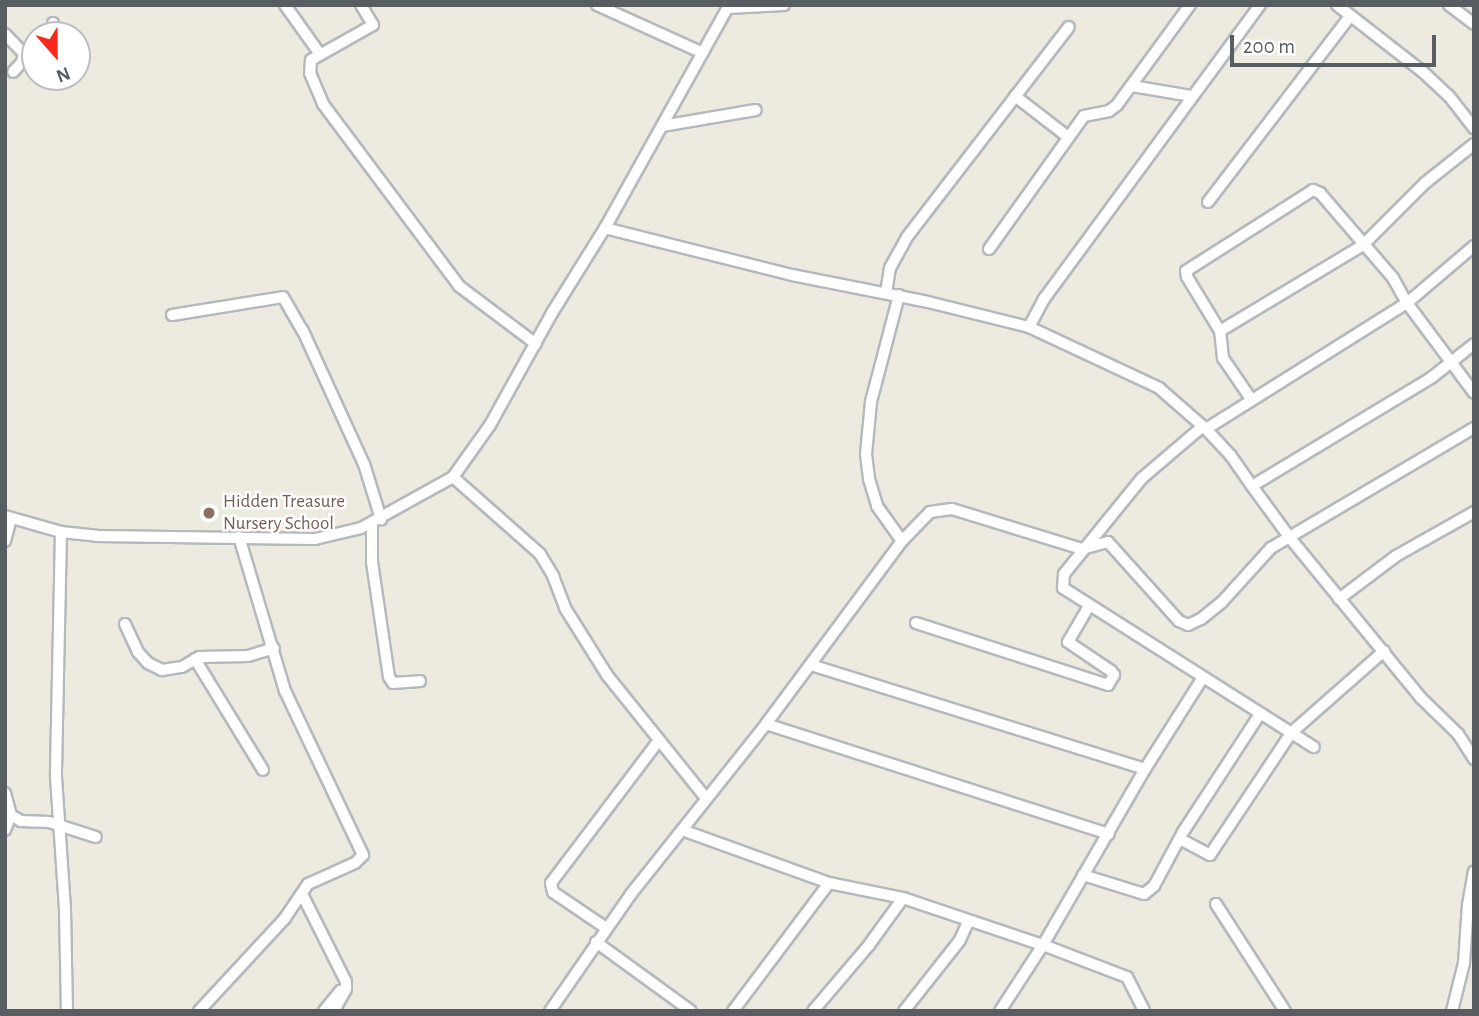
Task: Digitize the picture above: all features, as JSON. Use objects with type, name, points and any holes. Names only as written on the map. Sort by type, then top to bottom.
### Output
[{"type":"street","points":[[285,5],[320,54]]},
{"type":"street","points":[[361,5],[373,24],[311,60],[310,73],[323,104],[466,293],[536,344]]},
{"type":"street","points":[[597,5],[703,53]]},
{"type":"street","points":[[5,541],[8,517],[61,532],[160,538],[315,539],[340,535],[376,521],[453,477],[491,425],[606,228],[728,7],[784,5]]},
{"type":"street","points":[[989,249],[1084,116],[1114,108],[1190,5]]},
{"type":"street","points":[[1029,327],[1044,299],[1135,180],[1192,96],[1260,5]]},
{"type":"street","points":[[1337,5],[1423,72],[1449,96],[1474,128]]},
{"type":"street","points":[[1449,5],[1474,24]]},
{"type":"street","points":[[1208,202],[1350,16]]},
{"type":"street","points":[[886,293],[890,268],[906,237],[1069,27]]},
{"type":"street","points":[[5,34],[21,51]]},
{"type":"street","points":[[13,72],[21,63]]},
{"type":"street","points":[[1132,86],[1192,96]]},
{"type":"street","points":[[1015,96],[1068,137]]},
{"type":"street","points":[[662,126],[756,110]]},
{"type":"street","points":[[1220,331],[1363,245],[1425,183],[1474,144]]},
{"type":"street","points":[[1251,399],[1223,358],[1220,331],[1186,277],[1186,271],[1306,193],[1317,190],[1393,278],[1407,303],[1474,393]]},
{"type":"street","points":[[606,228],[792,275],[899,295],[1029,327],[1159,388],[1231,456],[1290,538],[1421,698],[1458,734],[1474,759]]},
{"type":"street","points":[[1314,747],[1089,606],[1063,588],[1064,574],[1142,478],[1204,428],[1407,303],[1474,246]]},
{"type":"street","points":[[899,295],[871,402],[866,453],[877,506],[902,541]]},
{"type":"street","points":[[173,315],[283,297],[303,331],[364,464],[376,521],[372,562],[389,677],[393,683],[420,681]]},
{"type":"street","points":[[1252,486],[1452,363],[1474,344]]},
{"type":"street","points":[[550,1011],[606,928],[766,724],[919,521],[940,508],[976,515],[1082,550],[1108,542],[1179,621],[1188,625],[1212,611],[1271,548],[1474,428]]},
{"type":"street","points":[[453,477],[540,554],[553,576],[565,608],[607,675],[706,798]]},
{"type":"street","points":[[1339,598],[1396,556],[1474,512]]},
{"type":"street","points":[[61,532],[56,777],[67,1011]]},
{"type":"street","points":[[200,1011],[237,973],[303,895],[308,884],[355,863],[363,855],[285,691],[239,537]]},
{"type":"street","points":[[916,623],[1108,685],[1114,675],[1111,671],[1068,642],[1089,606]]},
{"type":"street","points":[[125,624],[138,652],[155,668],[182,667],[195,659],[256,655],[274,648]]},
{"type":"street","points":[[1180,839],[1210,855],[1291,733],[1384,651]]},
{"type":"street","points":[[195,659],[263,770]]},
{"type":"street","points":[[811,665],[1145,769]]},
{"type":"street","points":[[1000,1011],[1043,945],[1145,769],[1202,679]]},
{"type":"street","points":[[1083,875],[1144,894],[1154,886],[1180,839],[1260,714]]},
{"type":"street","points":[[766,724],[1109,834]]},
{"type":"street","points":[[606,928],[553,892],[551,883],[659,740]]},
{"type":"street","points":[[5,793],[11,815],[5,830]]},
{"type":"street","points":[[11,815],[22,821],[50,822],[96,837]]},
{"type":"street","points":[[682,830],[830,883],[903,898],[1043,945],[1116,976],[1127,977],[1144,1011]]},
{"type":"street","points":[[1452,1011],[1469,962],[1474,872]]},
{"type":"street","points":[[733,1011],[830,883]]},
{"type":"street","points":[[303,895],[320,935],[346,982],[346,989],[334,1011]]},
{"type":"street","points":[[813,1011],[869,946],[903,898]]},
{"type":"street","points":[[1216,904],[1285,1011]]},
{"type":"street","points":[[904,1011],[960,940],[968,922]]},
{"type":"street","points":[[596,942],[691,1011]]},
{"type":"street","points":[[324,1011],[346,982]]},
{"type":"place","name":"Hidden Treasure Nursery School","points":[[209,513]]}]
